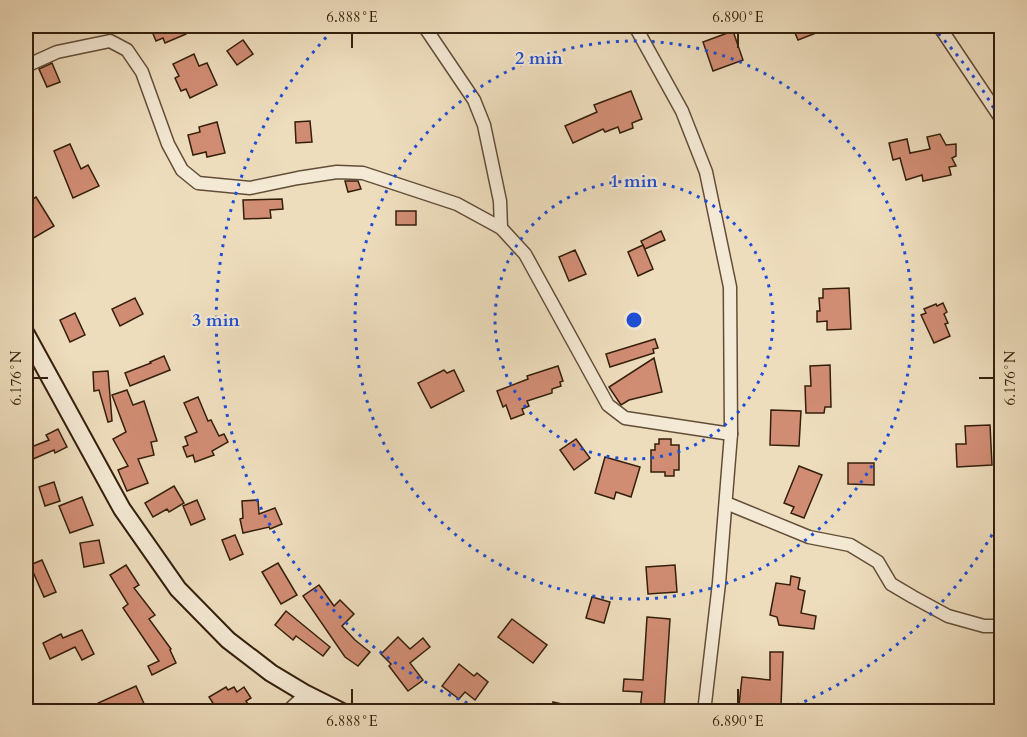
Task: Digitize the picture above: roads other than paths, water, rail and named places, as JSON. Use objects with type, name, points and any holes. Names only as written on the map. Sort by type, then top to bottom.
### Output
[{"type":"street","points":[[424,26],[474,100],[483,125],[500,201],[501,228]]},
{"type":"street","points":[[635,26],[681,111],[706,172],[730,287],[731,434],[719,583],[704,711]]},
{"type":"street","points":[[939,26],[1002,120]]},
{"type":"street","points":[[26,66],[57,52],[110,41],[127,50],[142,72],[168,144],[182,170],[198,183],[250,188],[337,172],[363,173],[458,204],[501,228],[525,254],[608,405],[625,418],[731,434]]},
{"type":"street","points":[[28,344],[122,509],[178,589],[228,640],[271,673],[306,694],[342,711]]},
{"type":"street","points":[[726,503],[809,537],[850,545],[878,562],[891,584],[948,616],[984,626],[1002,626]]},
{"type":"street","points":[[287,711],[306,694]]}]
